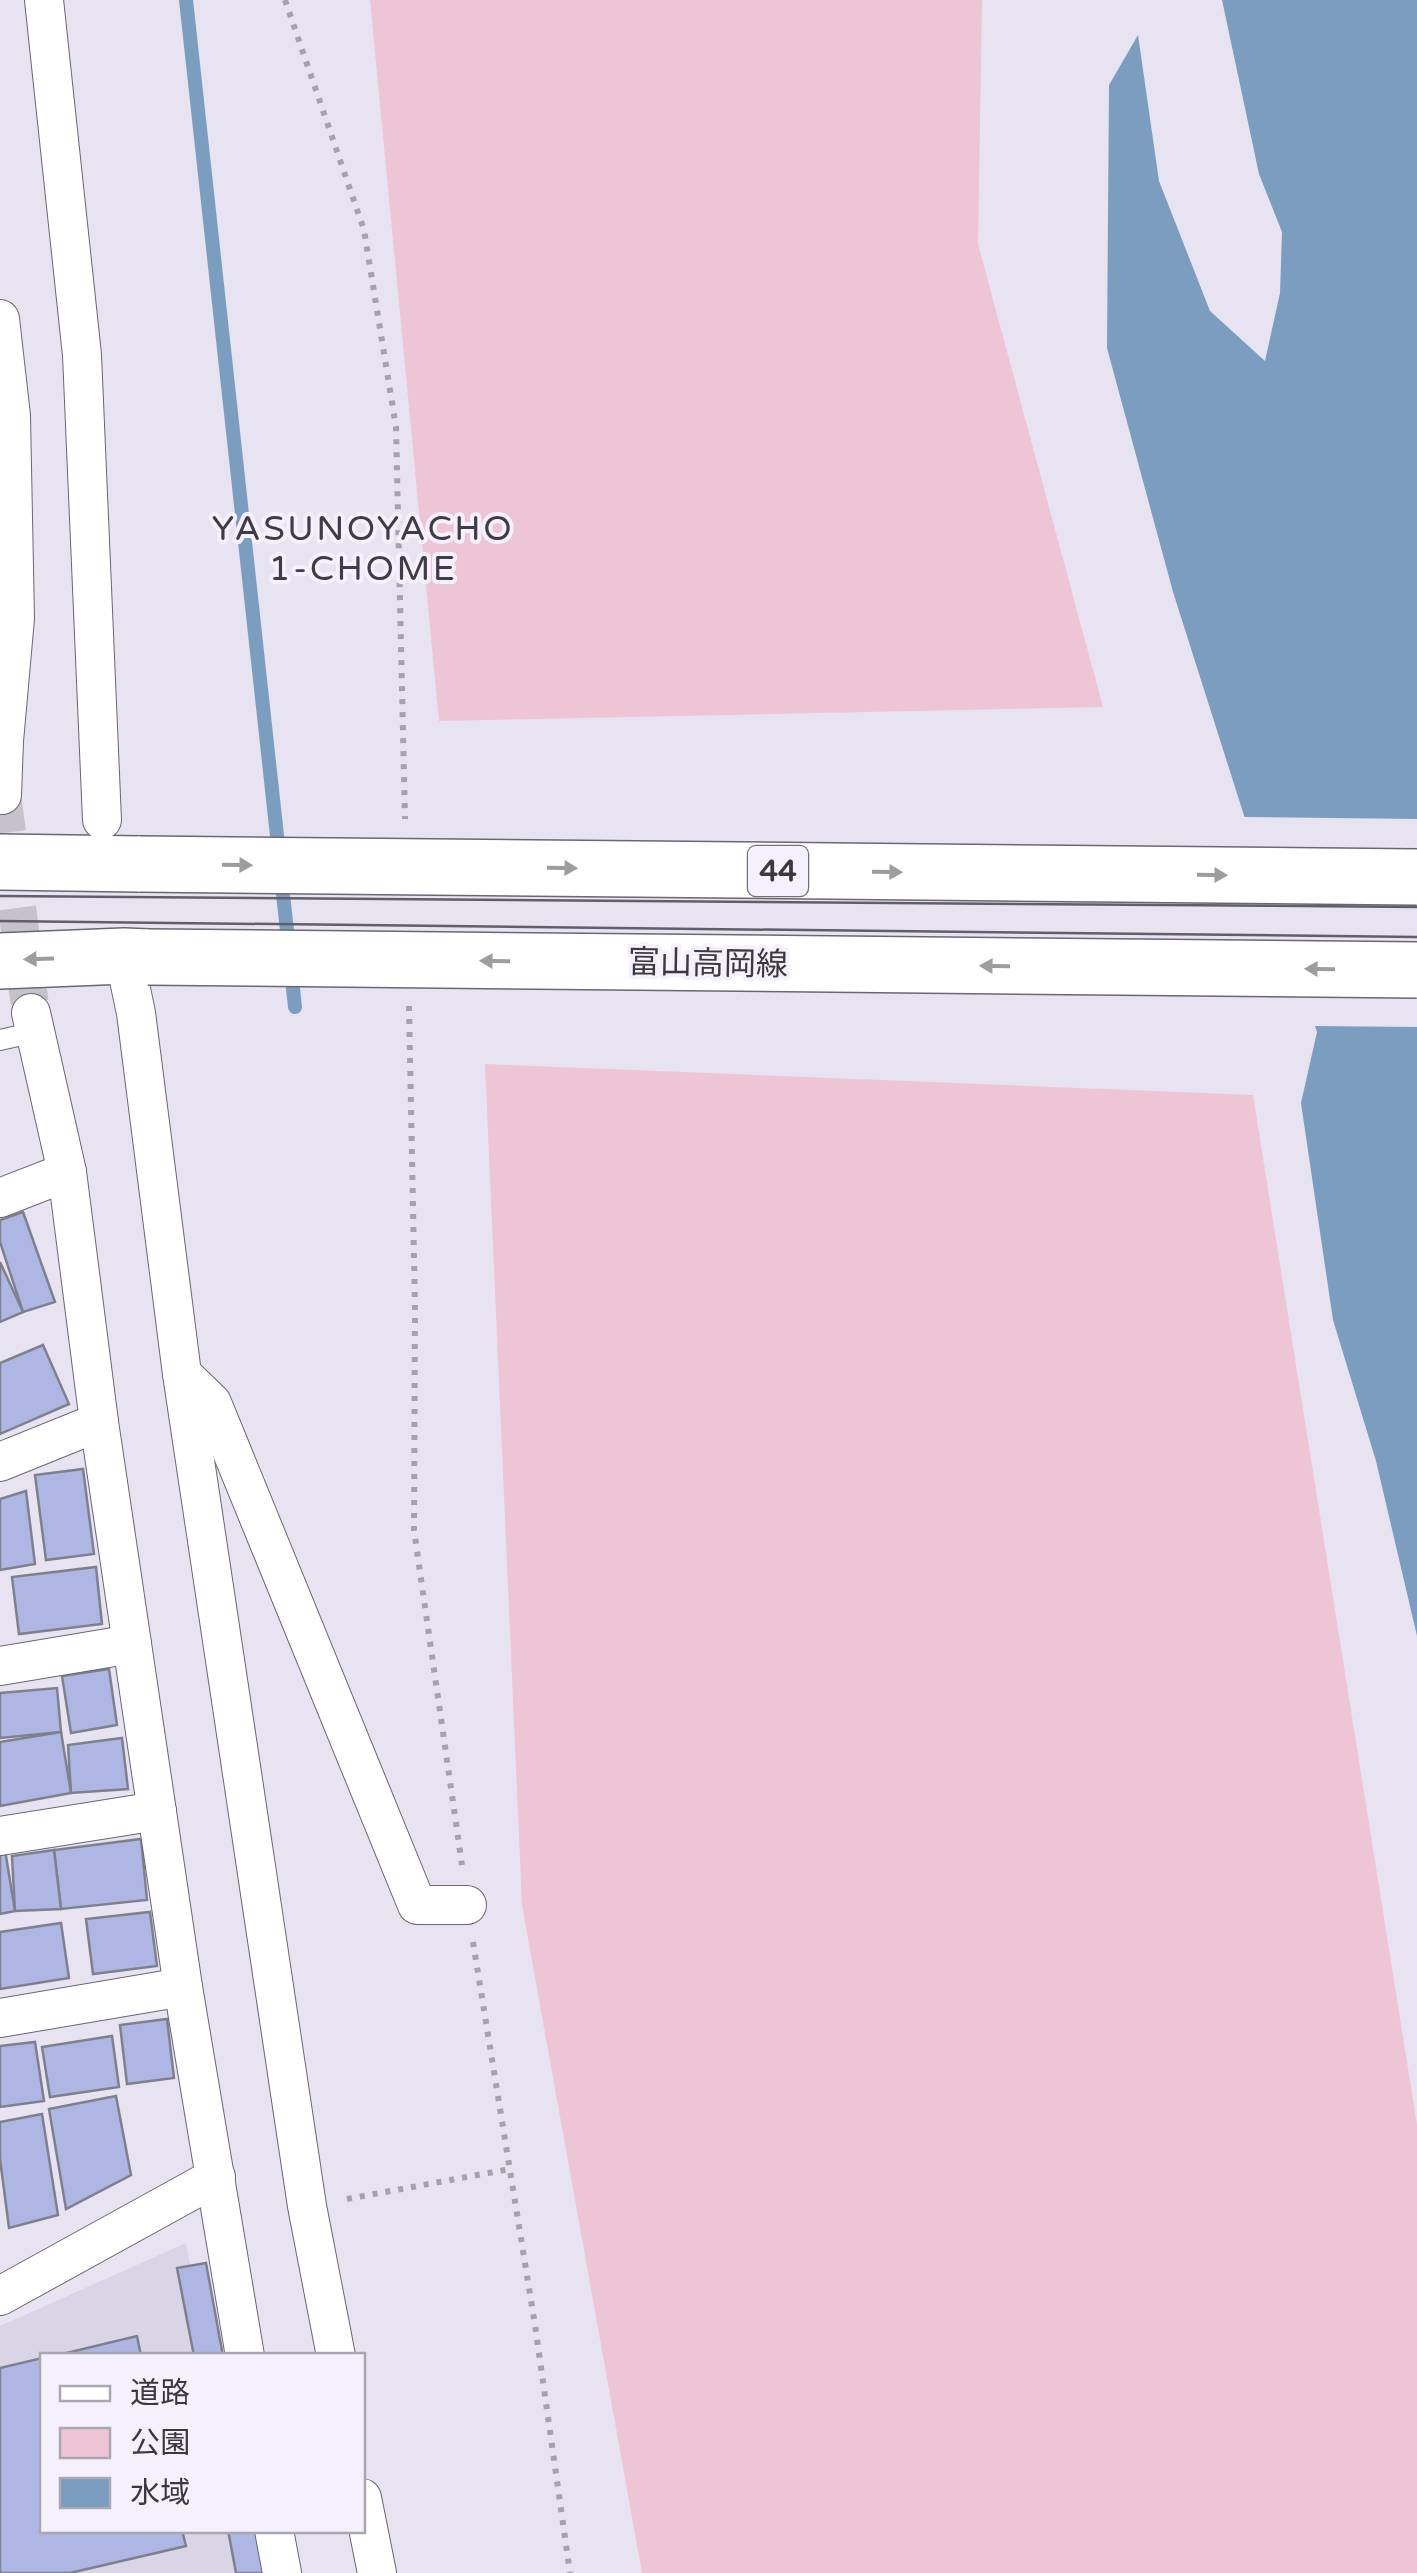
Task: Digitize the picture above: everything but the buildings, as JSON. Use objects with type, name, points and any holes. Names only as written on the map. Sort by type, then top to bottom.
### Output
[{"type":"main road","name":"44","points":[[0,862],[1417,877]]},
{"type":"main road","name":"富山高岡線","points":[[0,961],[136,956],[1417,970]]},
{"type":"street","points":[[44,0],[82,355],[102,820]]},
{"type":"street","points":[[0,319],[12,416],[15,618],[2,741],[2,796]]},
{"type":"street","points":[[136,956],[136,1013],[182,1374],[307,2206],[335,2353]]},
{"type":"street","points":[[22,1028],[66,1172],[156,1812],[245,2353]]},
{"type":"street","points":[[0,1198],[66,1172]]},
{"type":"street","points":[[182,1374],[212,1403],[416,1905],[468,1905]]},
{"type":"street","points":[[0,1462],[99,1422]]},
{"type":"street","points":[[0,1666],[132,1644]]},
{"type":"street","points":[[0,1836],[156,1812]]},
{"type":"street","points":[[0,2018],[183,1987]]},
{"type":"street","points":[[0,2296],[216,2177]]},
{"type":"street","points":[[365,2513],[377,2573]]},
{"type":"street","points":[[275,2533],[282,2573]]},
{"type":"path","points":[[468,1905],[570,2573]]},
{"type":"path","points":[[307,2206],[510,2169]]},
{"type":"shaded area","points":[[186,2243],[207,2353],[40,2353],[40,2533],[239,2533],[247,2573],[0,2573],[0,2326]]},
{"type":"green space","points":[[370,0],[982,0],[978,244],[1103,707],[439,721]]},
{"type":"green space","points":[[485,1064],[1253,1095],[1417,2125],[1417,2573],[642,2573],[522,1905]]},
{"type":"water","points":[[1222,0],[1417,0],[1417,1636],[1376,1461],[1333,1320],[1301,1103],[1317,1032],[1173,592],[1107,348],[1109,85],[1138,35],[1159,181],[1210,311],[1265,361],[1280,293],[1282,232],[1259,174]]},
{"type":"pier","points":[[1239,817],[1417,819],[1417,1027],[1310,1026]]},
{"type":"waterway","points":[[186,0],[279,854]]},
{"type":"waterway","points":[[281,876],[289,949]]},
{"type":"waterway","points":[[291,970],[295,1007]]},
{"type":"tunnel","points":[[2,795],[31,1013]]},
{"type":"tram line","points":[[0,896],[1417,907]]},
{"type":"tram line","points":[[0,921],[1417,937]]},
{"type":"district","name":"YASUNOYACHO 1-CHOME","points":[[363,548]]}]
